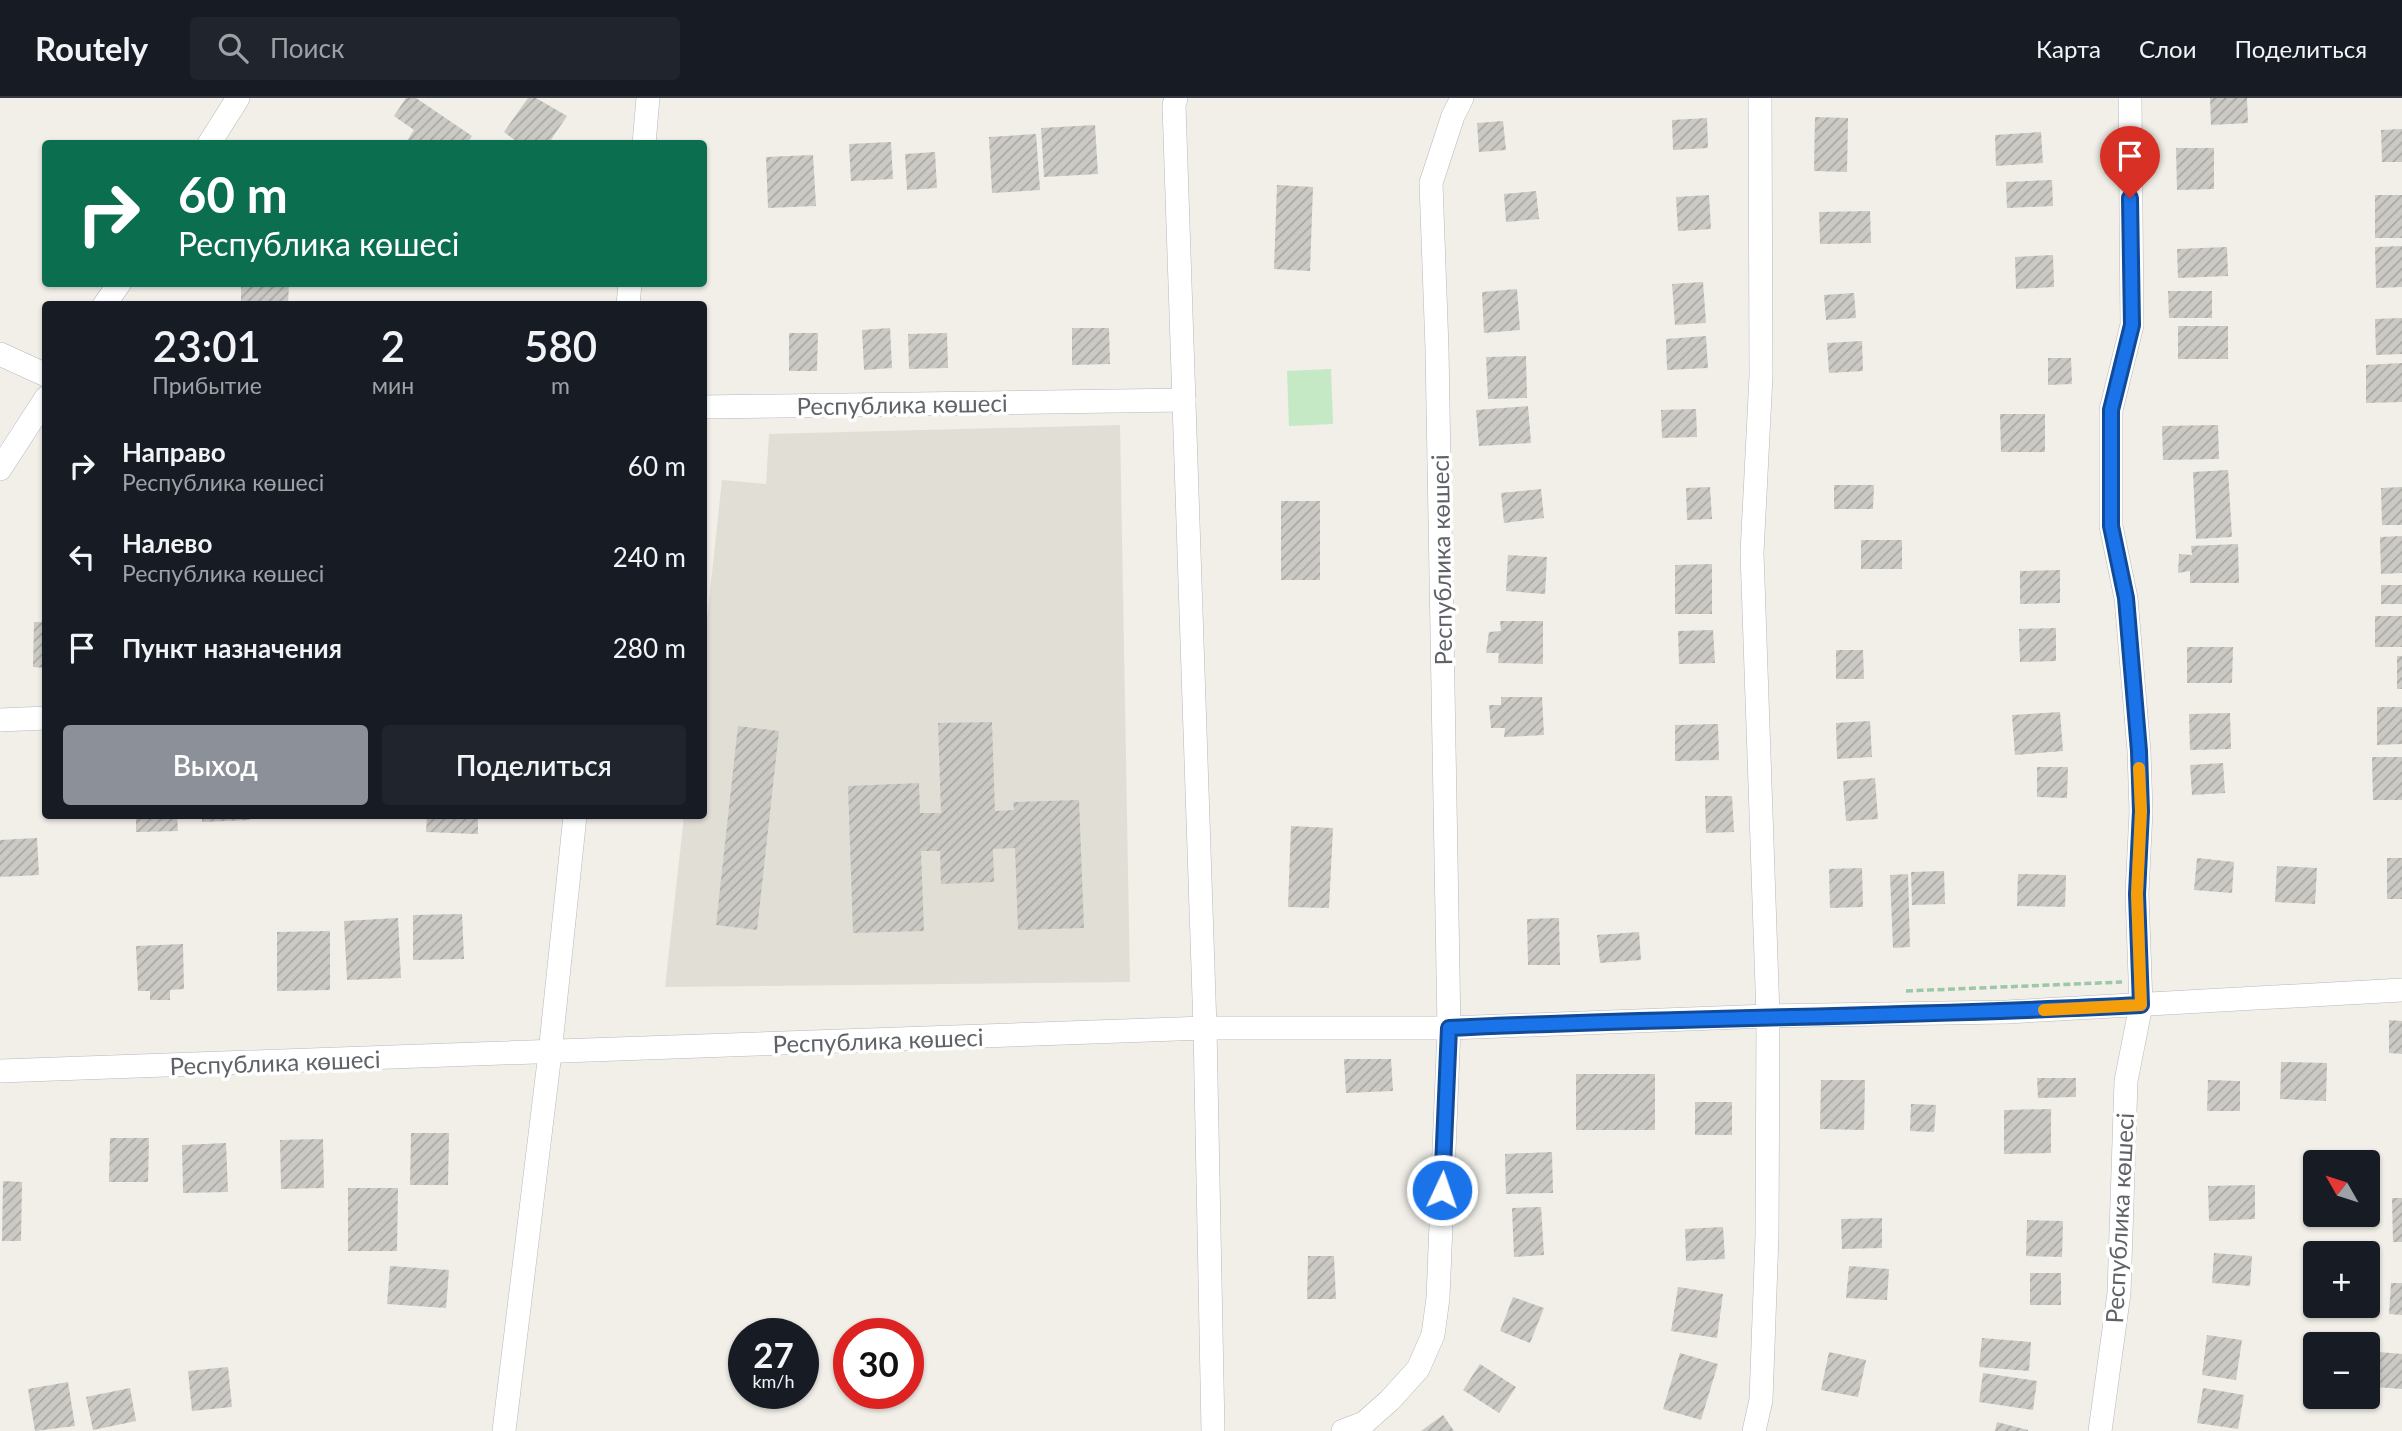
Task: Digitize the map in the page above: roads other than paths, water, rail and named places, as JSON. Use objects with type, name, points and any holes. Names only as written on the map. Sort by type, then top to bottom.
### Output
[{"type":"street","points":[[212,140],[238,98]]},
{"type":"street","points":[[644,140],[648,98]]},
{"type":"street","points":[[1176,98],[1174,105],[1205,1028],[1213,1431]]},
{"type":"street","name":"Республика көшесі","points":[[1343,1431],[1364,1423],[1390,1400],[1418,1369],[1433,1335],[1438,1298],[1449,1028],[1437,349],[1431,183],[1453,116],[1462,98]]},
{"type":"street","points":[[1754,1431],[1761,1400],[1767,1236],[1768,1016],[1752,553],[1761,376],[1760,98]]},
{"type":"street","name":"Республика көшесі","points":[[2100,1431],[2119,1293],[2126,1081],[2141,1005],[2137,894],[2141,811],[2139,751],[2126,598],[2111,526],[2111,410],[2132,325],[2130,98]]},
{"type":"street","points":[[0,354],[42,373]]},
{"type":"street","name":"Республика көшесі","points":[[707,407],[1184,400]]},
{"type":"street","points":[[0,469],[42,404]]},
{"type":"street","points":[[0,720],[42,718]]},
{"type":"street","points":[[504,1431],[550,1053],[575,819]]},
{"type":"street","name":"Республика көшесі","points":[[0,1071],[1205,1028],[1449,1028],[1768,1016],[2007,1012],[2402,990]]}]
